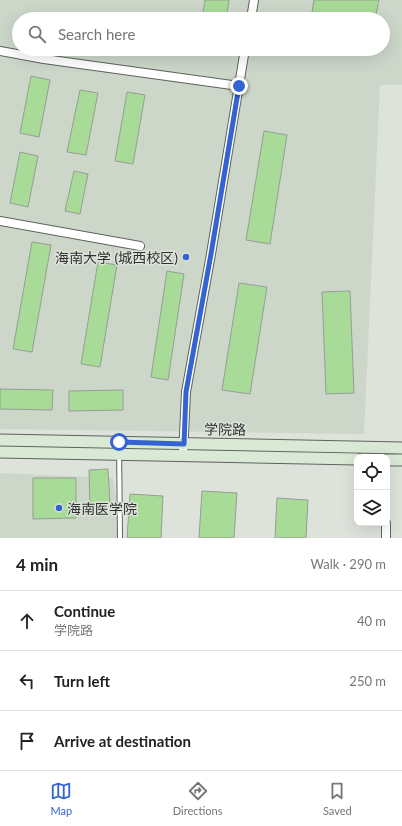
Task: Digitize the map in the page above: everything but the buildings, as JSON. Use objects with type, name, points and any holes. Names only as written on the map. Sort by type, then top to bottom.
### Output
[{"type":"main road","name":"学院路","points":[[0,440],[184,444],[385,452],[402,448]]},
{"type":"main road","name":"学院路","points":[[0,452],[354,459]]},
{"type":"main road","points":[[390,460],[402,460]]},
{"type":"street","points":[[252,12],[254,0]]},
{"type":"street","points":[[0,51],[12,53]]},
{"type":"street","points":[[28,56],[239,86]]},
{"type":"street","points":[[183,456],[186,392],[211,254],[244,56]]},
{"type":"street","points":[[0,222],[140,246]]},
{"type":"street","points":[[386,526],[386,538]]},
{"type":"lane","points":[[119,442],[120,538]]},
{"type":"shaded area","name":"海南大学 (城西校区)","points":[[0,0],[402,0],[402,85],[380,85],[364,434],[0,429]]},
{"type":"shaded area","name":"海南医学院","points":[[0,473],[113,478],[123,538],[0,538]]},
{"type":"place","name":"海南大学 (城西校区)","points":[[186,257]]},
{"type":"place","name":"海南医学院","points":[[59,508]]},
{"type":"route","points":[[119,442],[184,444],[186,392],[239,86]]}]
